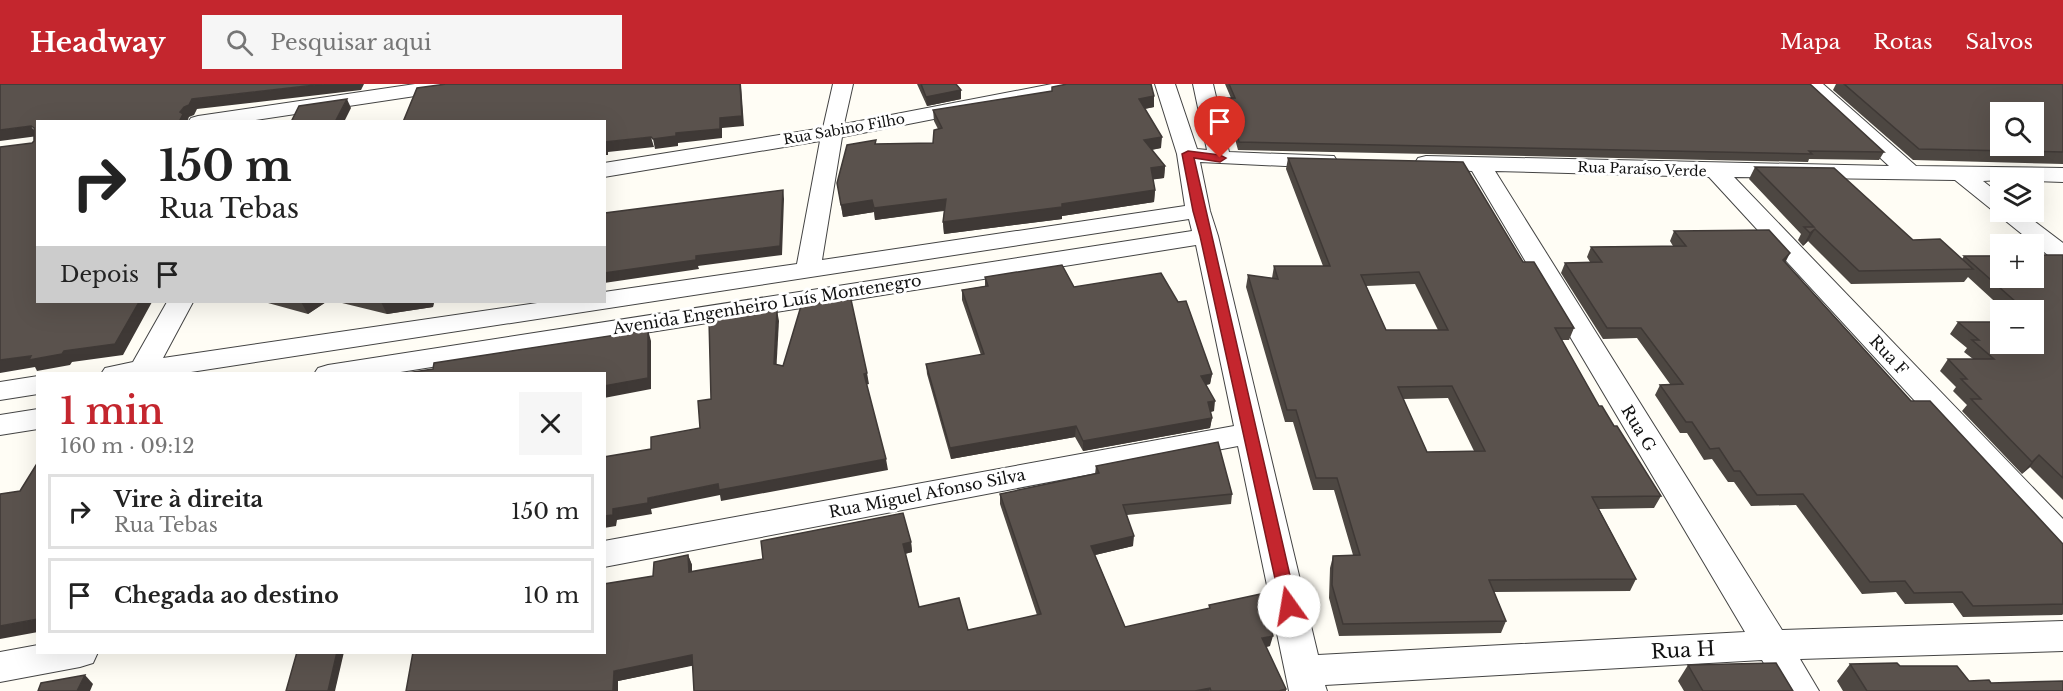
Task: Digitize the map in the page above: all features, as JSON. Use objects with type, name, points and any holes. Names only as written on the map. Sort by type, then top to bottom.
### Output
[{"type":"street","points":[[281,115],[299,84]]},
{"type":"street","points":[[222,120],[281,115],[455,84]]},
{"type":"street","points":[[808,270],[831,133],[843,84]]},
{"type":"street","name":"Rua Sabino Filho","points":[[606,170],[831,133],[1082,84]]},
{"type":"street","points":[[1165,84],[1188,154],[1306,681]]},
{"type":"street","points":[[1203,84],[1220,158]]},
{"type":"street","points":[[1811,84],[1909,172]]},
{"type":"street","points":[[1188,154],[1220,158],[1350,161]]},
{"type":"street","name":"Rua Paraíso Verde","points":[[1408,163],[1715,171],[2063,175]]},
{"type":"street","name":"Rua G","points":[[1479,164],[1800,691]]},
{"type":"street","name":"Rua F","points":[[1715,171],[2063,540]]},
{"type":"street","points":[[1961,174],[1990,197]]},
{"type":"street","points":[[2021,222],[2063,255]]},
{"type":"street","name":"Avenida Engenheiro Luís Montenegro","points":[[606,300],[808,270],[1202,224]]},
{"type":"street","name":"Avenida Engenheiro Luís Montenegro","points":[[340,372],[1202,224]]},
{"type":"street","points":[[143,369],[179,303]]},
{"type":"street","name":"Avenida Engenheiro Luís Montenegro","points":[[126,372],[587,303]]},
{"type":"street","points":[[537,340],[538,310]]},
{"type":"street","points":[[0,391],[36,385]]},
{"type":"street","points":[[0,425],[36,419]]},
{"type":"street","name":"Rua Miguel Afonso Silva","points":[[606,554],[1250,433]]},
{"type":"street","name":"Rua H","points":[[1306,681],[1771,645],[2063,636]]},
{"type":"street","points":[[0,668],[70,654]]},
{"type":"building","points":[[0,84],[324,84],[192,99],[189,105],[180,112],[183,114],[180,120],[36,120],[36,303],[138,303],[115,344],[64,351],[62,354],[29,360],[31,356],[0,360],[0,147],[32,143],[34,128],[31,126],[0,130]]},
{"type":"building","points":[[446,84],[740,84],[742,116],[720,118],[720,129],[676,133],[676,136],[653,139],[651,137],[606,142],[606,120],[404,120],[417,88]]},
{"type":"building","points":[[921,84],[956,84],[961,90],[926,97]]},
{"type":"building","points":[[1067,84],[1151,84],[1154,96],[1139,99],[1162,137],[1144,140],[1165,166],[1151,168],[1155,190],[1062,204],[1062,207],[943,222],[946,199],[874,208],[872,200],[841,205],[837,183],[847,145],[876,140],[875,144],[933,143],[934,130],[942,128],[933,110],[1052,91],[1052,87]]},
{"type":"building","points":[[1229,84],[1810,84],[1884,152],[1809,151],[1812,154],[1239,142],[1227,98],[1235,98]]},
{"type":"building","points":[[1844,84],[2063,84],[2063,152],[2044,152],[2044,102],[1990,102],[1990,150],[1919,149]]},
{"type":"building","points":[[347,99],[336,120],[292,120],[299,106]]},
{"type":"building","points":[[1288,158],[1463,162],[1523,262],[1534,262],[1574,328],[1555,328],[1599,406],[1602,406],[1614,426],[1617,426],[1661,496],[1592,497],[1636,579],[1489,580],[1506,621],[1343,624],[1332,585],[1333,556],[1360,555],[1337,478],[1316,478],[1296,410],[1287,410],[1248,275],[1278,279],[1274,266],[1330,266]],"holes":[[[1419,272],[1448,330],[1386,330],[1361,275]],[[1452,386],[1485,451],[1427,452],[1398,387]]]},
{"type":"building","points":[[1755,167],[1834,168],[1913,240],[1940,239],[1973,269],[1859,271],[1815,229],[1810,233],[1804,227],[1814,227]]},
{"type":"building","points":[[783,190],[780,246],[696,256],[696,260],[606,273],[606,213]]},
{"type":"building","points":[[1769,230],[1790,253],[1783,260],[1911,401],[1930,401],[2063,544],[2063,604],[1973,606],[1962,592],[1914,593],[1905,581],[1870,582],[1803,494],[1757,495],[1740,471],[1734,471],[1719,448],[1710,449],[1692,422],[1686,422],[1660,385],[1683,384],[1641,328],[1607,328],[1565,263],[1602,262],[1591,247],[1686,246],[1674,231]]},
{"type":"building","points":[[2044,255],[2063,255],[2063,478],[2039,455],[2032,462],[1971,399],[1981,399],[1961,379],[1967,379],[1948,359],[1994,359],[1972,340],[1979,340],[1958,322],[1990,322],[1990,354],[2044,354],[2044,300],[2014,300],[2000,288],[2044,288]]},
{"type":"building","points":[[1964,256],[1990,256],[1990,279]]},
{"type":"building","points":[[1062,265],[1074,287],[1161,273],[1178,302],[1186,301],[1212,374],[1201,376],[1215,401],[1208,402],[1212,418],[1083,441],[1076,426],[950,448],[926,364],[984,354],[962,290],[988,286],[985,277]]},
{"type":"building","points":[[850,295],[867,373],[864,374],[886,459],[719,490],[718,484],[648,498],[648,503],[613,509],[613,515],[606,516],[606,457],[651,449],[651,437],[700,428],[698,401],[711,399],[709,320],[777,310],[774,364],[783,366],[801,306],[820,303],[821,300]]},
{"type":"building","points":[[648,330],[648,378],[606,386],[606,372],[413,372],[433,369],[434,363]]},
{"type":"building","points":[[1218,442],[1232,494],[1123,505],[1134,536],[1091,546],[1125,627],[1261,594],[1273,636],[1262,638],[1286,689],[1279,691],[1211,691],[1210,688],[1195,691],[694,691],[692,655],[614,671],[613,691],[406,691],[413,654],[606,654],[606,584],[653,576],[654,562],[688,555],[689,572],[763,559],[761,541],[903,513],[911,542],[903,544],[919,607],[959,598],[968,630],[1041,614],[1000,494],[1099,473],[1096,466]]},
{"type":"building","points":[[36,465],[36,619],[0,626],[0,494],[20,491]]},
{"type":"building","points":[[296,654],[337,654],[328,691],[286,691]]},
{"type":"building","points":[[1776,663],[1793,691],[1703,691],[1688,665]]},
{"type":"building","points":[[1897,663],[1900,666],[1957,666],[1969,681],[1989,680],[1991,683],[2063,681],[2063,691],[1867,691],[1850,664]]},
{"type":"building","points":[[85,675],[77,691],[38,691],[41,683]]},
{"type":"route","points":[[1220,158],[1188,154],[1198,211],[1206,236],[1289,606]]}]
